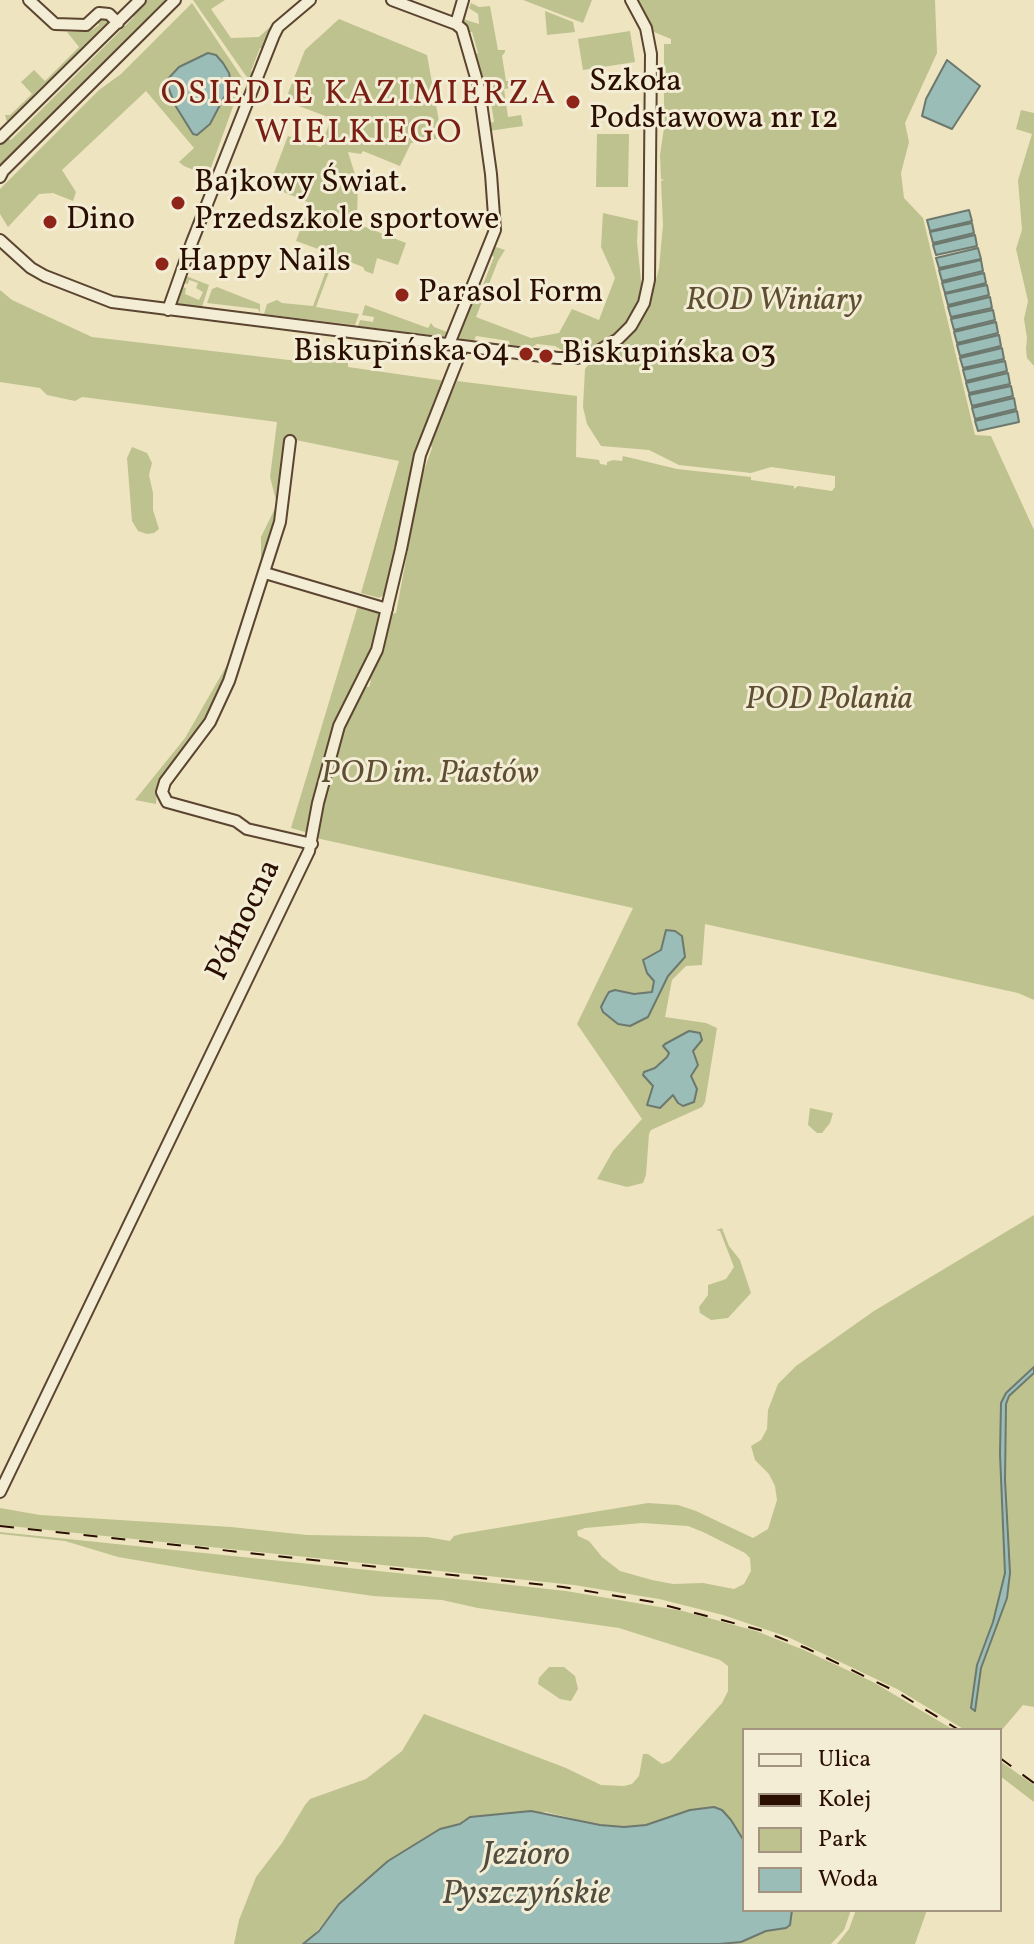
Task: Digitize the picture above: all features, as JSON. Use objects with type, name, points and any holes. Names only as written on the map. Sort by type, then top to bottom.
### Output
[{"type":"street","points":[[29,0],[51,22],[61,25],[86,25],[99,13],[109,14],[118,23]]},
{"type":"street","points":[[0,138],[140,0]]},
{"type":"street","points":[[1,173],[175,0]]},
{"type":"street","points":[[168,310],[274,35],[278,27],[310,0]]},
{"type":"street","points":[[392,0],[462,29],[479,88],[495,230],[449,344]]},
{"type":"street","points":[[456,24],[463,0]]},
{"type":"street","points":[[2,240],[31,268],[91,296],[123,304],[558,358],[583,357],[618,339],[640,312],[650,273],[651,54],[646,28],[631,0]]},
{"type":"street","name":"Północna","points":[[0,1492],[312,844],[318,803],[339,726],[377,650],[420,455],[463,346]]},
{"type":"street","points":[[290,441],[280,522],[218,708],[197,743],[165,782],[162,795],[167,802],[236,821],[247,829],[312,844]]},
{"type":"street","points":[[265,573],[387,609]]},
{"type":"green space","points":[[143,0],[167,0],[0,165],[0,142],[6,137],[11,140],[134,17],[130,13]]},
{"type":"green space","points":[[193,0],[225,0],[211,9],[231,38],[259,37],[271,26],[264,49],[260,48],[251,71],[255,74],[251,83]]},
{"type":"green space","points":[[523,0],[592,0],[583,23]]},
{"type":"green space","points":[[638,0],[935,0],[937,53],[905,123],[909,142],[901,173],[904,198],[923,218],[975,435],[991,436],[1034,530],[1034,1000],[1018,993],[705,924],[702,965],[686,966],[672,980],[665,1017],[706,1023],[717,1028],[705,1102],[702,1107],[651,1130],[643,1183],[627,1187],[597,1179],[613,1151],[642,1119],[577,1024],[633,908],[316,838],[322,799],[342,729],[364,687],[369,687],[371,681],[368,679],[390,614],[396,613],[421,479],[432,448],[430,443],[457,381],[577,396],[576,457],[599,460],[600,464],[622,461],[623,456],[677,469],[751,477],[751,480],[794,486],[794,489],[798,486],[832,491],[835,487],[835,476],[771,467],[751,473],[679,465],[649,450],[601,446],[587,424],[583,407],[585,369],[591,361],[612,352],[638,327],[649,306],[659,268],[663,225],[661,181],[664,180],[661,179],[660,155],[664,128],[664,44],[671,44],[671,39],[654,32]]},
{"type":"green space","points":[[192,3],[243,79],[208,176],[179,162],[194,148],[146,91],[62,170],[76,192],[73,201],[53,193],[39,194],[8,227],[0,214],[0,189]]},
{"type":"green space","points":[[471,3],[479,7],[490,6],[498,50],[505,50],[502,56],[510,88],[504,89],[508,117],[521,115],[523,126],[489,131],[486,123],[494,122],[491,103],[482,103],[474,55],[478,53],[472,32],[467,32],[463,19],[479,24],[478,14],[469,8]]},
{"type":"green space","points":[[545,11],[573,22],[575,32],[547,35]]},
{"type":"green space","points":[[101,16],[113,21],[7,122],[5,115],[10,115],[32,94],[21,82],[34,70],[45,81],[79,47],[67,32],[90,31],[99,25],[97,19]]},
{"type":"green space","points":[[339,19],[427,55],[442,138],[411,143],[400,166],[363,151],[361,154],[348,152],[358,184],[357,217],[363,226],[406,243],[398,265],[377,258],[373,274],[335,256],[316,307],[359,314],[355,325],[264,314],[267,304],[277,300],[313,306],[332,254],[296,241],[310,203],[269,186],[288,136],[321,147],[331,118],[285,101],[305,50]]},
{"type":"green space","points":[[630,31],[635,62],[583,70],[578,39]]},
{"type":"green space","points":[[1021,110],[1034,113],[1034,366],[1027,358],[1024,319],[1028,301],[1016,249],[1022,230],[1018,180],[1032,134],[1016,129]]},
{"type":"green space","points":[[597,134],[629,134],[628,187],[596,187]]},
{"type":"green space","points":[[603,213],[638,221],[642,289],[635,309],[620,330],[596,345],[565,352],[555,346],[537,344],[530,348],[476,336],[474,341],[461,339],[457,335],[472,301],[476,302],[494,257],[489,254],[496,247],[505,250],[476,317],[531,338],[559,333],[572,309],[599,320],[615,278],[601,247]]},
{"type":"green space","points":[[186,276],[209,285],[202,307],[176,303],[177,293],[182,287],[186,288],[185,294],[199,300],[203,292],[196,288],[198,283],[189,280],[188,284],[183,283]]},
{"type":"green space","points":[[217,287],[260,304],[260,313],[258,309],[207,303],[212,289]]},
{"type":"green space","points":[[0,290],[12,300],[92,337],[306,362],[307,357],[348,362],[348,367],[446,381],[419,445],[388,592],[379,598],[361,593],[399,461],[286,438],[279,507],[261,570],[261,537],[277,504],[270,477],[277,422],[82,397],[75,401],[47,395],[40,388],[0,382]]},
{"type":"green space","points":[[365,305],[428,328],[431,323],[450,333],[448,337],[358,326],[360,320],[373,322],[374,317],[362,315]]},
{"type":"green space","points":[[132,447],[147,453],[152,463],[149,475],[153,510],[159,529],[154,533],[138,531],[132,521],[127,458]]},
{"type":"green space","points":[[358,606],[382,614],[373,651],[335,726],[315,796],[312,822],[305,832],[291,828]]},
{"type":"green space","points":[[231,658],[214,707],[198,735],[161,779],[156,804],[135,800],[185,738]]},
{"type":"green space","points":[[810,1108],[833,1113],[822,1133],[817,1133],[808,1125]]},
{"type":"green space","points":[[1034,1215],[1034,1367],[1006,1393],[1001,1419],[1005,1573],[993,1622],[977,1665],[975,1710],[981,1668],[1007,1598],[1010,1573],[1005,1480],[1006,1404],[1009,1396],[1034,1373],[1034,1707],[1023,1705],[1002,1730],[962,1728],[897,1689],[788,1637],[723,1615],[659,1599],[574,1585],[0,1525],[0,1508],[40,1515],[307,1535],[427,1537],[450,1541],[461,1534],[648,1503],[678,1505],[696,1511],[753,1538],[768,1529],[777,1500],[775,1486],[769,1474],[755,1460],[751,1446],[761,1440],[767,1429],[768,1410],[778,1384],[796,1366],[874,1311]],"holes":[[[642,1523],[688,1526],[750,1558],[751,1571],[744,1584],[734,1589],[703,1583],[673,1584],[620,1571],[602,1557],[589,1541],[578,1536],[577,1531]]]},
{"type":"green space","points":[[722,1228],[729,1246],[740,1260],[751,1293],[728,1318],[711,1320],[700,1313],[699,1307],[708,1295],[708,1285],[726,1279],[734,1267],[720,1231],[716,1230]]},
{"type":"green space","points":[[0,1534],[566,1591],[683,1611],[756,1631],[804,1650],[873,1682],[951,1728],[742,1728],[742,1838],[722,1810],[714,1807],[646,1825],[624,1827],[600,1825],[546,1812],[464,1820],[440,1829],[388,1861],[339,1904],[309,1941],[303,1944],[234,1944],[239,1920],[256,1877],[305,1805],[310,1799],[366,1779],[402,1751],[424,1714],[566,1768],[601,1785],[624,1786],[632,1784],[639,1776],[643,1754],[662,1764],[670,1761],[722,1703],[728,1691],[728,1666],[720,1660],[619,1628],[442,1600],[373,1596],[200,1571],[118,1557],[65,1541]]},
{"type":"green space","points":[[549,1667],[564,1667],[575,1676],[578,1689],[571,1701],[560,1699],[538,1684],[539,1678]]},
{"type":"green space","points":[[1002,1762],[1034,1785],[1034,1802],[1002,1778]]},
{"type":"green space","points":[[792,1912],[850,1912],[844,1930],[831,1944],[719,1944],[741,1942],[790,1925]]},
{"type":"green space","points":[[855,1912],[926,1912],[915,1944],[837,1944],[849,1929]]},
{"type":"water","points":[[208,53],[216,55],[223,63],[231,84],[210,124],[197,135],[193,134],[175,105],[166,81],[179,67]]},
{"type":"water","points":[[947,60],[980,86],[952,129],[922,116],[926,99]]},
{"type":"water","points":[[969,210],[972,221],[930,231],[927,220]]},
{"type":"water","points":[[972,223],[974,233],[933,243],[930,232]]},
{"type":"water","points":[[975,235],[977,246],[936,255],[933,245]]},
{"type":"water","points":[[978,248],[981,259],[939,268],[936,258]]},
{"type":"water","points":[[981,260],[983,271],[942,281],[939,270]]},
{"type":"water","points":[[984,273],[986,283],[945,293],[942,283]]},
{"type":"water","points":[[987,285],[989,295],[948,305],[945,294]]},
{"type":"water","points":[[990,297],[992,308],[951,317],[948,307]]},
{"type":"water","points":[[993,310],[995,320],[954,330],[951,319]]},
{"type":"water","points":[[996,322],[998,333],[957,343],[954,332]]},
{"type":"water","points":[[999,335],[1001,346],[960,356],[957,345]]},
{"type":"water","points":[[1002,348],[1004,359],[963,368],[960,358]]},
{"type":"water","points":[[1005,361],[1007,371],[966,381],[963,370]]},
{"type":"water","points":[[1008,373],[1010,384],[969,393],[966,383]]},
{"type":"water","points":[[1011,386],[1013,396],[972,406],[969,395]]},
{"type":"water","points":[[1014,398],[1016,409],[975,419],[972,408]]},
{"type":"water","points":[[1017,411],[1019,422],[978,431],[975,421]]},
{"type":"water","points":[[666,930],[682,936],[685,957],[668,976],[648,1017],[630,1026],[618,1024],[603,1012],[601,1007],[606,997],[615,990],[634,994],[652,992],[654,981],[647,973],[643,960],[661,950]]},
{"type":"water","points":[[689,1031],[700,1033],[702,1040],[693,1051],[698,1065],[691,1076],[697,1089],[694,1102],[683,1106],[673,1095],[660,1108],[647,1105],[653,1086],[643,1075],[644,1072],[655,1068],[667,1057],[669,1053],[663,1046],[665,1044]]},
{"type":"water","points":[[1034,1367],[1034,1373],[1009,1396],[1006,1404],[1005,1480],[1010,1573],[1007,1598],[981,1668],[975,1711],[971,1708],[977,1665],[993,1622],[1005,1573],[1001,1403],[1006,1393]]},
{"type":"water","name":"Jezioro Pyszczyńskie","points":[[714,1807],[722,1810],[742,1838],[742,1912],[792,1912],[790,1925],[741,1942],[719,1944],[303,1944],[319,1931],[339,1904],[388,1861],[440,1829],[460,1824],[470,1817],[531,1811],[624,1827],[646,1825],[690,1810]]},
{"type":"railway","points":[[0,1526],[563,1587],[653,1602],[760,1630],[806,1648],[895,1691],[956,1728]]},
{"type":"railway","points":[[1002,1759],[1034,1783]]},
{"type":"place","name":"Szkoła Podstawowa nr 12","points":[[573,102]]},
{"type":"place","name":"Bajkowy Świat. Przedszkole sportowe","points":[[178,203]]},
{"type":"place","name":"Dino","points":[[50,222]]},
{"type":"place","name":"Happy Nails","points":[[162,264]]},
{"type":"place","name":"Parasol Form","points":[[402,295]]},
{"type":"place","name":"Biskupińska 04","points":[[526,354]]},
{"type":"place","name":"Biskupińska 03","points":[[546,356]]},
{"type":"district","name":"OSIEDLE KAZIMIERZA WIELKIEGO","points":[[359,116]]},
{"type":"park label","name":"ROD Winiary","points":[[774,303]]},
{"type":"park label","name":"POD Polania","points":[[829,702]]},
{"type":"park label","name":"POD im. Piastów","points":[[430,776]]}]
